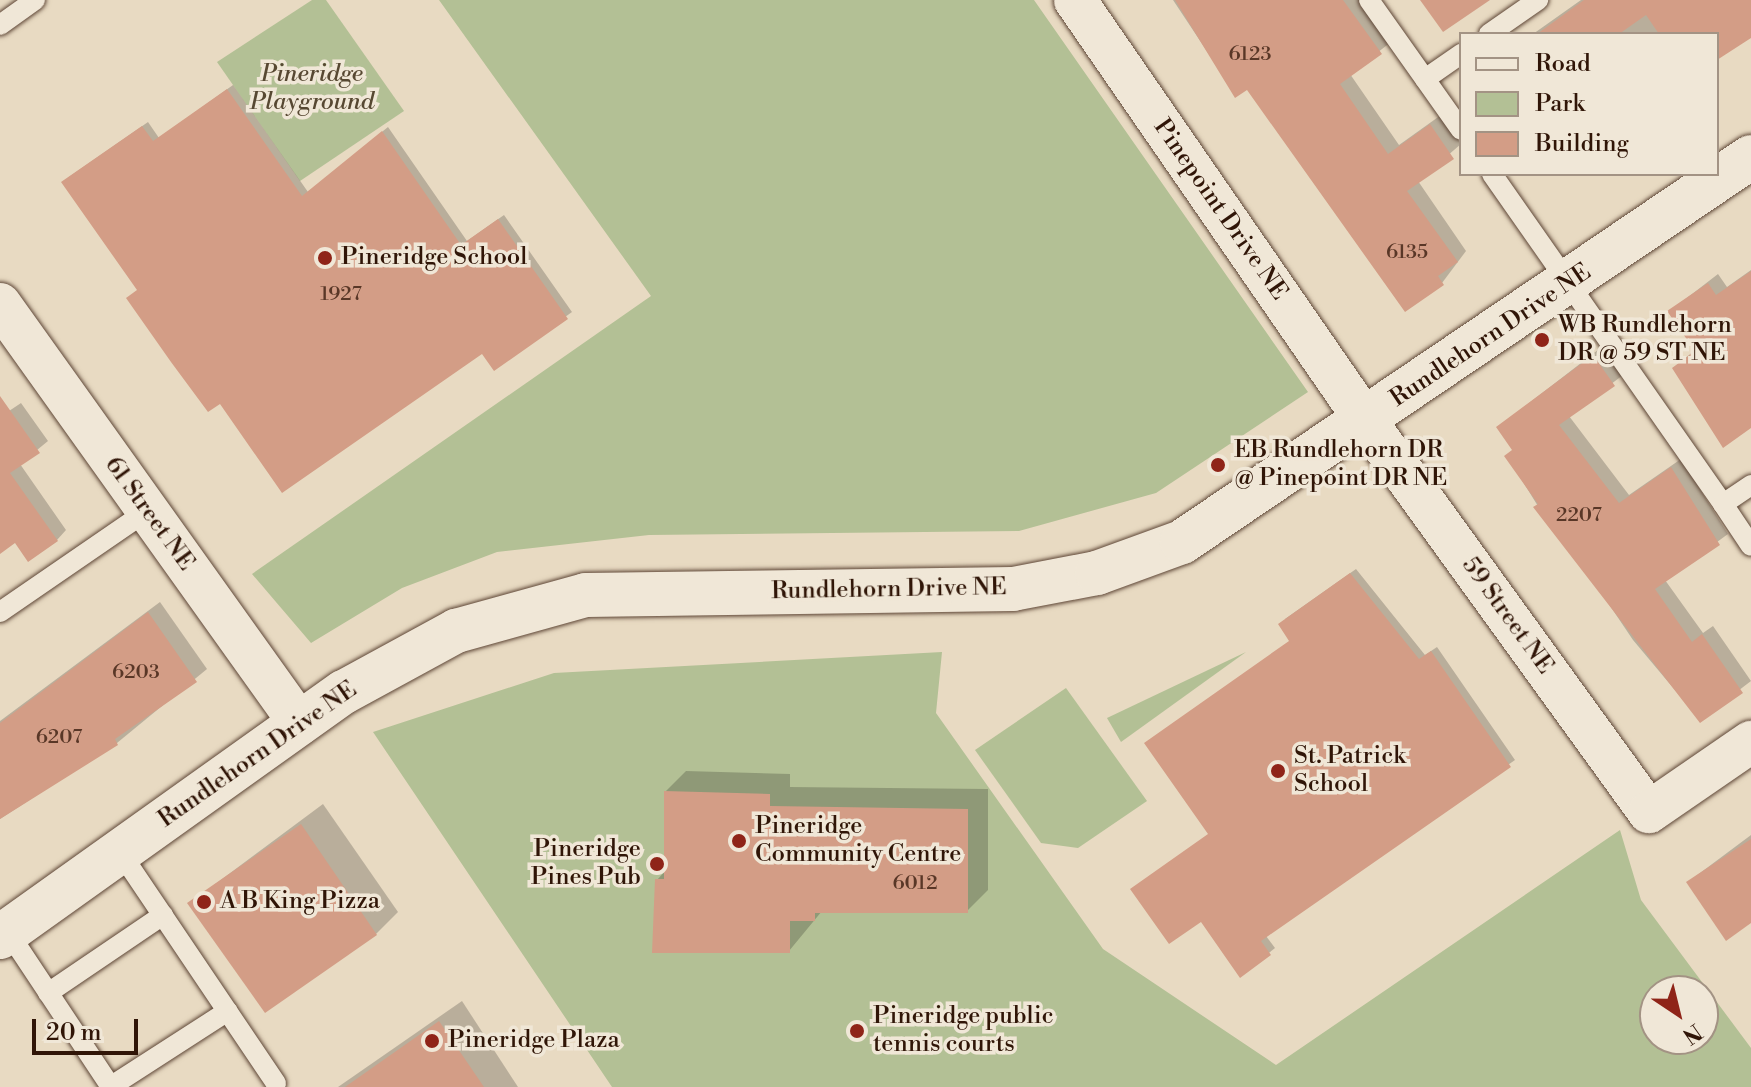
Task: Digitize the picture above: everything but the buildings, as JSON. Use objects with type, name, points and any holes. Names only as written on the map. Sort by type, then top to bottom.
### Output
[{"type":"street","name":"Pinepoint Drive NE","points":[[1075,0],[1365,420]]},
{"type":"street","name":"Rundlehorn Drive NE","points":[[4,934],[300,724],[456,631],[586,595],[1013,589],[1097,573],[1182,542],[1751,157]]},
{"type":"street","name":"61 Street NE","points":[[2,310],[300,724]]},
{"type":"street","name":"59 Street NE","points":[[1365,420],[1649,812],[1751,742]]},
{"type":"lane","points":[[0,25],[35,0]]},
{"type":"lane","points":[[1369,0],[1459,127]]},
{"type":"lane","points":[[1492,32],[1538,0]]},
{"type":"lane","points":[[1425,79],[1459,55]]},
{"type":"lane","points":[[1493,176],[1751,546]]},
{"type":"lane","points":[[1723,504],[1751,485]]},
{"type":"lane","points":[[0,612],[147,511]]},
{"type":"lane","points":[[120,852],[276,1083]]},
{"type":"lane","points":[[48,993],[163,915]]},
{"type":"lane","points":[[4,934],[111,1087],[228,1011]]},
{"type":"green space","name":"Pineridge Playground","points":[[312,0],[326,0],[404,111],[300,181],[217,62]]},
{"type":"green space","points":[[439,0],[1034,0],[1308,392],[1156,493],[1019,531],[649,535],[497,552],[402,588],[311,643],[252,574],[651,296]]},
{"type":"green space","points":[[942,652],[936,713],[1103,949],[1276,1065],[1620,830],[1641,900],[1697,975],[1639,975],[1639,1055],[1719,1055],[1719,1005],[1751,1048],[1751,1087],[612,1087],[373,732],[554,673]]},
{"type":"green space","points":[[1246,652],[1121,742],[1107,718]]},
{"type":"green space","points":[[1066,688],[1147,801],[1078,848],[1041,843],[975,750]]},
{"type":"place","name":"Pineridge School","points":[[325,258]]},
{"type":"place","name":"WB Rundlehorn DR @ 59 ST NE","points":[[1542,340]]},
{"type":"place","name":"EB Rundlehorn DR @ Pinepoint DR NE","points":[[1218,465]]},
{"type":"place","name":"St. Patrick School","points":[[1278,771]]},
{"type":"place","name":"Pineridge Community Centre","points":[[739,841]]},
{"type":"place","name":"Pineridge Pines Pub","points":[[657,864]]},
{"type":"place","name":"A B King Pizza","points":[[204,902]]},
{"type":"place","name":"Pineridge public tennis courts","points":[[857,1031]]},
{"type":"place","name":"Pineridge Plaza","points":[[432,1041]]}]
